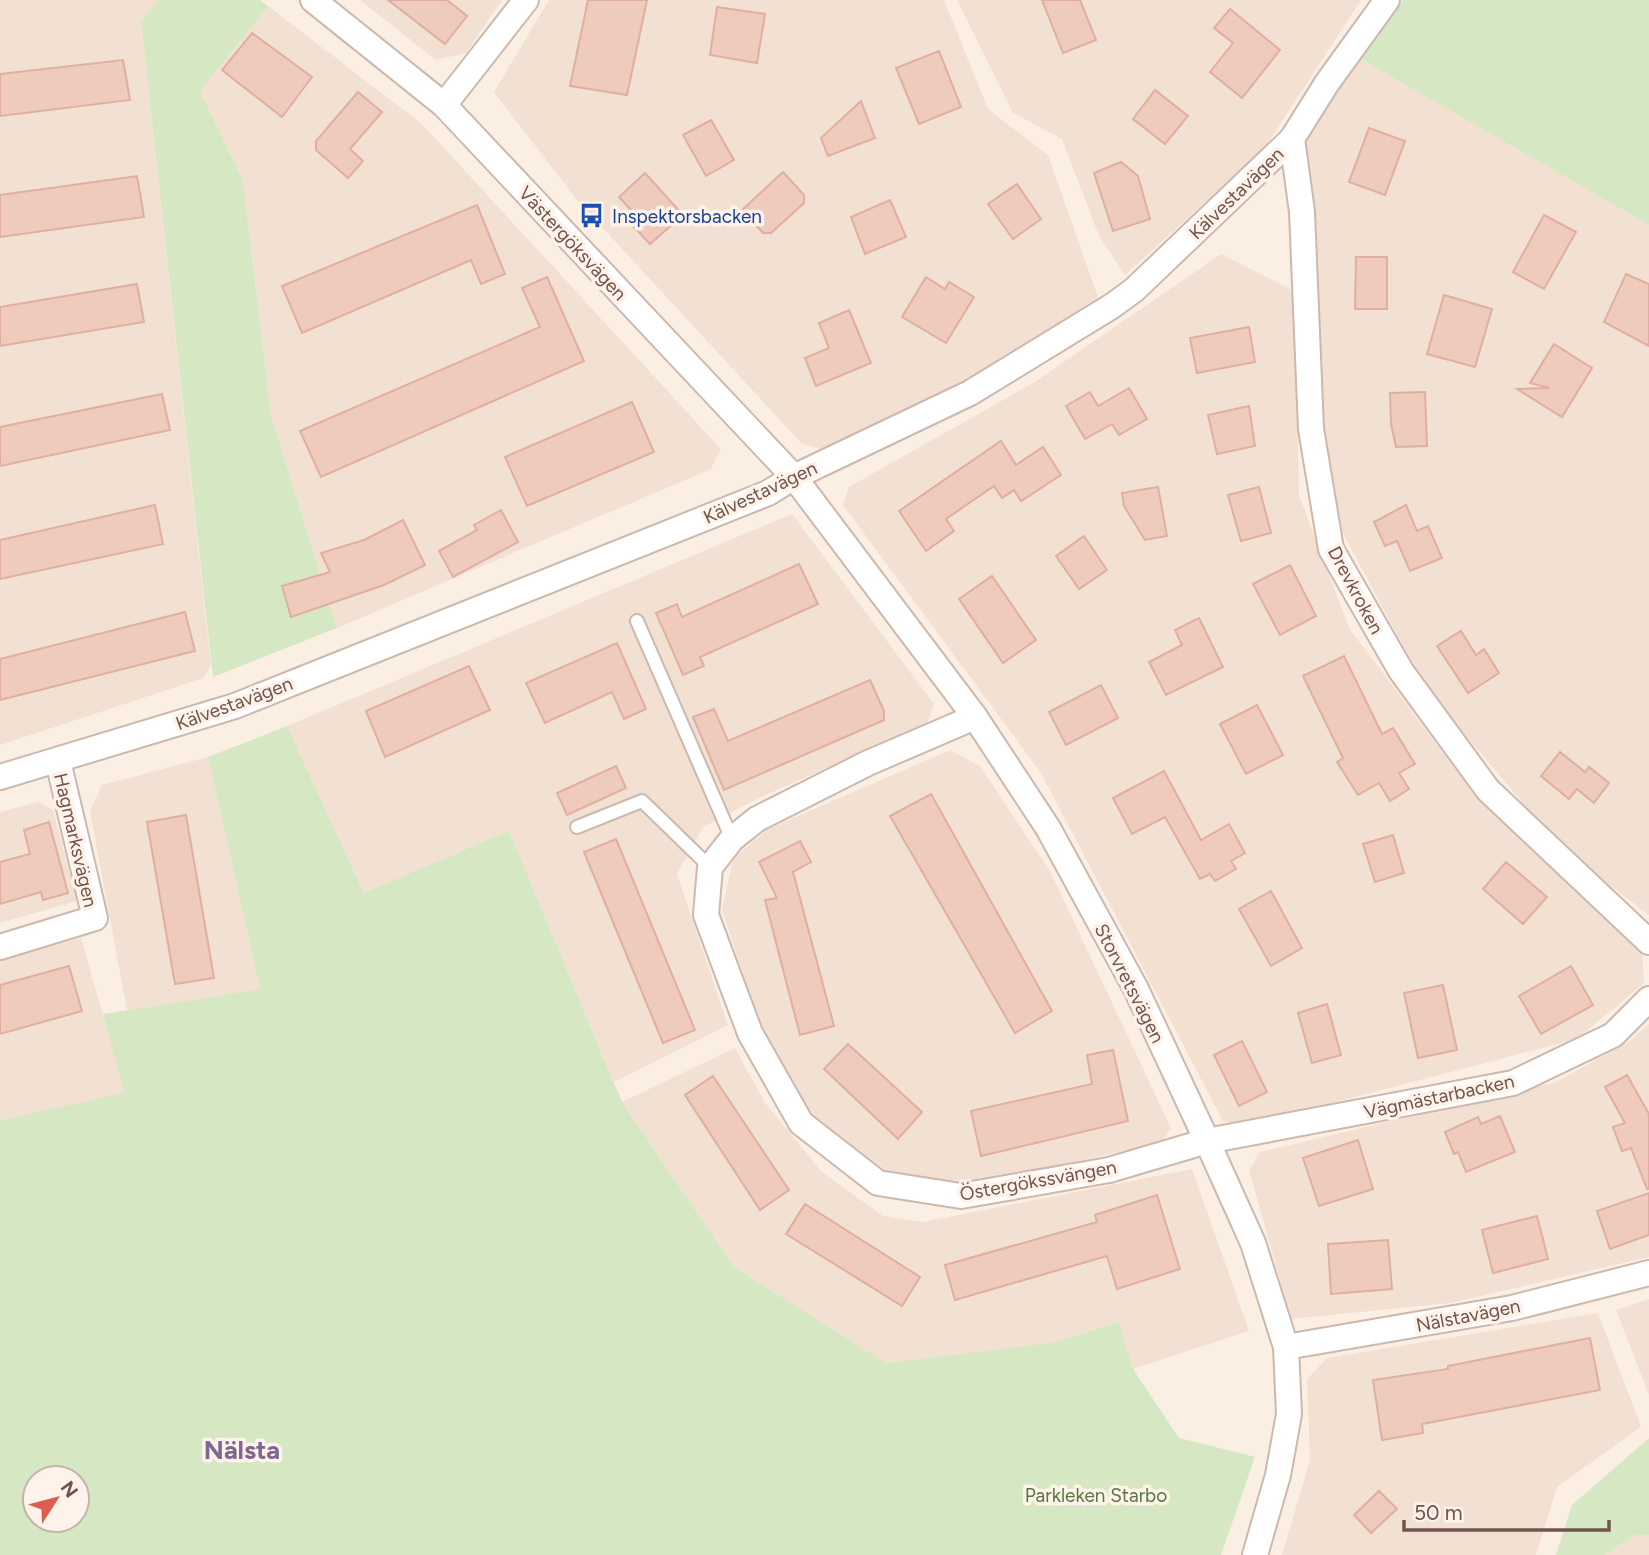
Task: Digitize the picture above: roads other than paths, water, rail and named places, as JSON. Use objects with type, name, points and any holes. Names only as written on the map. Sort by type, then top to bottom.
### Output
[{"type":"street","points":[[313,0],[444,105],[526,0]]},
{"type":"street","name":"Kälvestavägen","points":[[0,777],[235,706],[768,493],[794,477],[970,393],[1134,290],[1292,139],[1327,83],[1387,0]]},
{"type":"street","name":"Västergöksvägen","points":[[444,105],[794,477]]},
{"type":"street","name":"Drevkroken","points":[[1292,139],[1302,212],[1311,429],[1331,550],[1401,671],[1488,790],[1649,942]]},
{"type":"street","name":"Storvretsvägen","points":[[794,477],[975,717],[1048,828],[1136,989],[1253,1243],[1286,1348],[1289,1414],[1278,1475],[1255,1555]]},
{"type":"street","points":[[710,867],[732,839],[757,819],[868,763],[975,717]]},
{"type":"street","name":"Hagmarksvägen","points":[[0,947],[95,918],[58,761]]},
{"type":"street","name":"Östergökssvängen","points":[[710,867],[706,915],[750,1032],[800,1123],[878,1183],[961,1196],[1109,1170],[1207,1141]]},
{"type":"street","name":"Vägmästarbacken","points":[[1207,1141],[1513,1083],[1613,1035],[1649,999]]},
{"type":"street","name":"Nälstavägen","points":[[1286,1348],[1512,1308],[1649,1273]]},
{"type":"lane","points":[[637,621],[732,839]]},
{"type":"lane","points":[[577,827],[642,801],[710,867]]},
{"type":"place","name":"Inspektorsbacken","points":[[592,216]]},
{"type":"district","name":"Nälsta","points":[[242,1450]]},
{"type":"park label","name":"Parkleken Starbo","points":[[1096,1495]]}]
